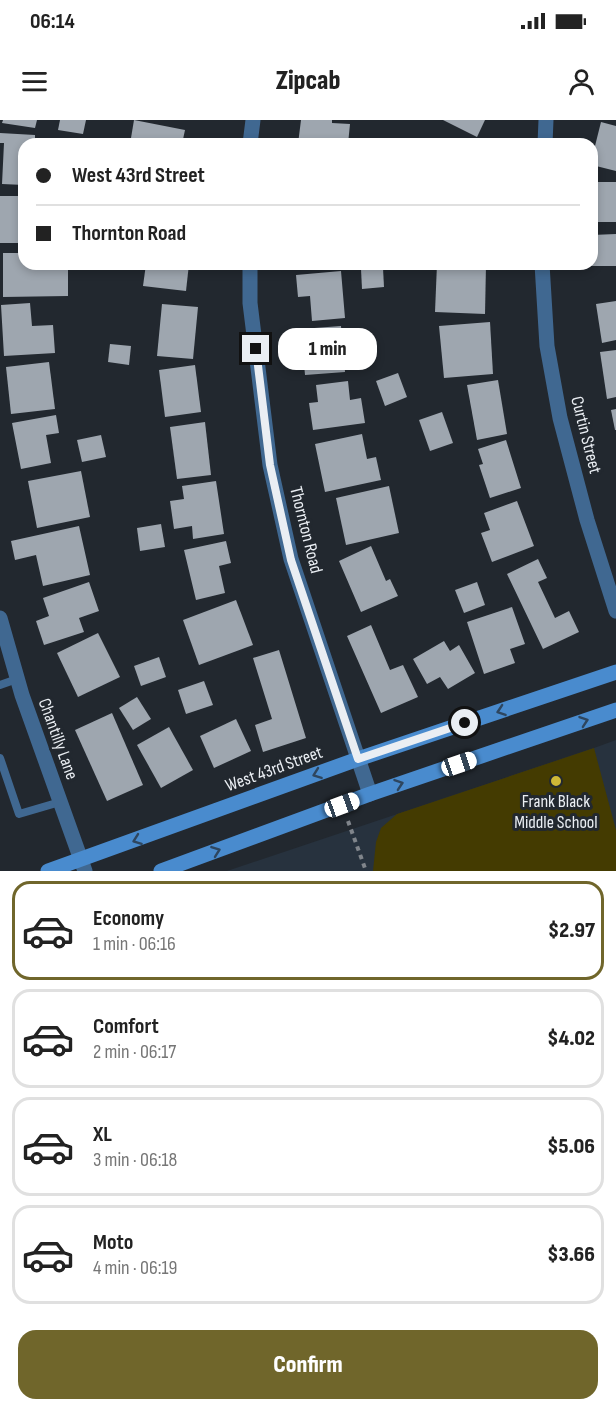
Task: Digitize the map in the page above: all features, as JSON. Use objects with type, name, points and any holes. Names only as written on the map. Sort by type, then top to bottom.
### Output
[{"type":"main road","name":"West 43rd Street","points":[[48,871],[83,866],[358,759],[616,672]]},
{"type":"main road","points":[[161,871],[370,794],[616,710]]},
{"type":"street","points":[[251,138],[253,120]]},
{"type":"street","points":[[545,138],[546,120]]},
{"type":"street","name":"Thornton Road","points":[[250,270],[250,303],[270,465],[291,560],[370,794]]},
{"type":"street","name":"Curtin Street","points":[[542,270],[547,346],[560,418],[587,520],[616,611]]},
{"type":"street","name":"Chantilly Lane","points":[[0,618],[22,695],[83,866]]},
{"type":"lane","points":[[0,685],[17,680]]},
{"type":"lane","points":[[0,758],[19,814],[60,802]]},
{"type":"path","points":[[342,805],[366,871]]},
{"type":"shaded area","name":"Frank Black Middle School","points":[[616,740],[616,871],[227,871],[594,748]]},
{"type":"shaded area","name":"Frank Black Middle School","points":[[594,748],[616,830],[616,871],[373,871],[376,842],[381,828],[397,814]]},
{"type":"building","points":[[3,120],[37,120],[35,128],[2,123]]},
{"type":"building","points":[[60,120],[86,120],[83,134],[58,130]]},
{"type":"building","points":[[134,120],[185,130],[183,138],[131,138]]},
{"type":"building","points":[[301,120],[332,120],[332,123],[350,124],[349,138],[299,138]]},
{"type":"building","points":[[443,120],[485,120],[477,137]]},
{"type":"building","points":[[601,122],[616,126],[616,171],[598,166],[597,138]]},
{"type":"building","points":[[0,133],[35,135],[35,138],[18,138],[18,185],[2,184],[4,143],[0,143]]},
{"type":"building","points":[[598,182],[616,182],[616,222],[598,222]]},
{"type":"building","points":[[0,196],[18,196],[18,243],[0,243]]},
{"type":"building","points":[[616,234],[616,266],[598,266],[598,235]]},
{"type":"building","points":[[3,253],[18,253],[18,270],[68,270],[68,296],[3,297]]},
{"type":"building","points":[[145,270],[188,270],[186,291],[143,286]]},
{"type":"building","points":[[361,270],[383,270],[384,287],[362,289]]},
{"type":"building","points":[[437,270],[486,270],[485,314],[435,312]]},
{"type":"building","points":[[341,271],[345,318],[312,321],[310,296],[298,297],[296,275]]},
{"type":"building","points":[[616,301],[616,340],[602,343],[596,304]]},
{"type":"building","points":[[30,303],[32,326],[53,325],[55,353],[4,356],[1,305]]},
{"type":"building","points":[[162,304],[198,307],[193,359],[157,356]]},
{"type":"building","points":[[490,322],[493,374],[444,378],[439,326]]},
{"type":"building","points":[[341,326],[345,372],[305,375],[301,329]]},
{"type":"building","points":[[110,344],[131,346],[129,365],[108,362]]},
{"type":"building","points":[[616,350],[616,397],[607,399],[600,352]]},
{"type":"building","points":[[49,362],[55,409],[11,414],[6,367]]},
{"type":"building","points":[[195,365],[201,412],[165,417],[159,370]]},
{"type":"building","points":[[398,373],[407,397],[385,406],[376,381]]},
{"type":"building","points":[[498,380],[507,434],[477,440],[467,385]]},
{"type":"building","points":[[348,381],[350,400],[361,398],[365,423],[313,430],[309,403],[318,402],[316,385]]},
{"type":"building","points":[[616,409],[616,430],[615,430],[611,410]]},
{"type":"building","points":[[442,412],[453,443],[430,451],[419,420]]},
{"type":"building","points":[[56,415],[59,433],[46,435],[51,463],[21,469],[12,423]]},
{"type":"building","points":[[205,422],[211,475],[177,479],[170,427]]},
{"type":"building","points":[[362,434],[367,459],[376,457],[381,480],[325,492],[315,444]]},
{"type":"building","points":[[101,435],[106,457],[82,462],[77,440]]},
{"type":"building","points":[[506,440],[521,488],[490,498],[479,465],[483,464],[478,449]]},
{"type":"building","points":[[81,471],[90,517],[37,528],[28,481]]},
{"type":"building","points":[[216,481],[224,534],[193,539],[192,526],[174,529],[170,501],[184,499],[182,486]]},
{"type":"building","points":[[389,486],[399,533],[346,545],[336,498]]},
{"type":"building","points":[[517,501],[534,546],[492,562],[481,533],[490,530],[484,513]]},
{"type":"building","points":[[161,524],[165,547],[140,551],[137,528]]},
{"type":"building","points":[[79,526],[90,575],[43,586],[36,555],[15,560],[11,541]]},
{"type":"building","points":[[226,541],[231,563],[219,566],[225,593],[196,600],[184,550]]},
{"type":"building","points":[[371,546],[386,581],[390,579],[398,596],[361,612],[339,561]]},
{"type":"building","points":[[538,559],[547,578],[538,582],[555,618],[569,611],[579,632],[543,649],[507,574]]},
{"type":"building","points":[[89,582],[99,611],[79,618],[84,632],[44,645],[36,621],[49,616],[43,598]]},
{"type":"building","points":[[477,582],[485,605],[464,613],[455,590]]},
{"type":"building","points":[[236,600],[253,645],[199,665],[183,620]]},
{"type":"building","points":[[512,607],[525,644],[510,649],[515,663],[484,674],[467,622]]},
{"type":"building","points":[[371,625],[390,670],[403,665],[418,697],[381,713],[347,636]]},
{"type":"building","points":[[98,633],[120,677],[78,697],[57,653]]},
{"type":"building","points":[[444,641],[450,651],[459,645],[475,673],[448,689],[440,677],[427,684],[413,659]]},
{"type":"building","points":[[279,650],[306,738],[263,752],[255,725],[272,719],[253,658]]},
{"type":"building","points":[[159,657],[166,677],[141,686],[134,666]]},
{"type":"building","points":[[204,681],[213,705],[186,714],[178,690]]},
{"type":"building","points":[[137,697],[151,719],[133,730],[119,708]]},
{"type":"building","points":[[112,713],[143,785],[107,801],[75,730]]},
{"type":"building","points":[[236,719],[251,751],[214,768],[200,736]]},
{"type":"building","points":[[169,727],[193,770],[161,788],[137,745]]},
{"type":"place","name":"Frank Black Middle School","points":[[556,781]]},
{"type":"route","points":[[256,349],[270,465],[291,560],[358,759],[465,723]]}]
